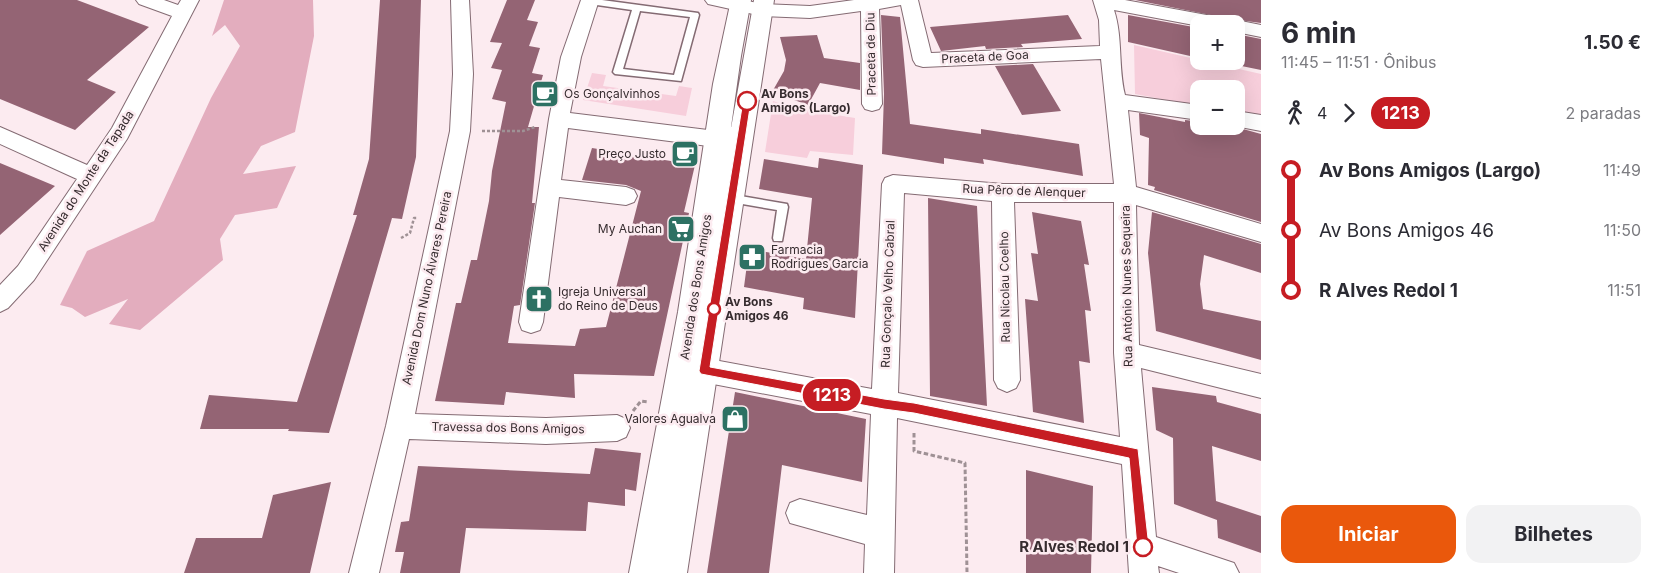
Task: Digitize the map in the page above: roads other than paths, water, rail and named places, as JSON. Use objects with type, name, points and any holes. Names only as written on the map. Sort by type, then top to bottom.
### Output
[{"type":"main road","name":"Avenida dos Bons Amigos","points":[[720,197],[716,139],[741,3]]},
{"type":"main road","name":"Avenida dos Bons Amigos","points":[[670,573],[694,368],[720,197],[742,133],[763,5]]},
{"type":"main road","name":"Avenida dos Bons Amigos","points":[[646,573],[677,403],[694,368]]},
{"type":"street","points":[[145,0],[186,7]]},
{"type":"street","name":"Avenida Dom Nuno Álvares Pereira","points":[[364,573],[399,426],[460,131],[463,74],[460,0]]},
{"type":"street","points":[[531,322],[560,119],[571,57],[590,0]]},
{"type":"street","points":[[714,0],[810,12],[898,0]]},
{"type":"street","name":"Praceta de Goa","points":[[909,0],[923,60],[1110,52]]},
{"type":"street","points":[[1103,1],[1190,18]]},
{"type":"street","name":"Rua António Nunes Sequeira","points":[[1103,1],[1108,20],[1112,82],[1116,100],[1126,193],[1124,224],[1127,353],[1143,560]]},
{"type":"street","name":"Praceta de Diu","points":[[870,4],[872,104]]},
{"type":"street","name":"Avenida do Monte da Tapada","points":[[0,301],[26,273],[120,133],[186,7]]},
{"type":"street","points":[[1245,28],[1261,31]]},
{"type":"street","points":[[1116,100],[1190,112]]},
{"type":"street","points":[[560,119],[716,139],[742,133]]},
{"type":"street","points":[[1245,120],[1261,123]]},
{"type":"street","points":[[0,135],[91,176]]},
{"type":"street","name":"Rua Pêro de Alenquer","points":[[893,184],[1003,193],[1126,193],[1261,233]]},
{"type":"street","name":"Rua Gonçalo Velho Cabral","points":[[879,573],[893,184]]},
{"type":"street","points":[[550,187],[626,196]]},
{"type":"street","name":"Rua Nicolau Coelho","points":[[1003,193],[1007,380]]},
{"type":"street","points":[[1127,353],[1261,386]]},
{"type":"street","points":[[694,368],[914,408],[1134,453]]},
{"type":"street","name":"Travessa dos Bons Amigos","points":[[399,426],[546,431],[617,428]]},
{"type":"street","points":[[800,513],[880,533]]},
{"type":"street","points":[[1143,560],[1224,573]]},
{"type":"lane","points":[[590,0],[695,15],[678,79],[618,72],[637,8]]},
{"type":"lane","points":[[720,197],[783,207],[778,238]]},
{"type":"place","name":"Os Gonçalvinhos","points":[[545,94]]},
{"type":"place","name":"Av Bons Amigos (Largo)","points":[[747,101]]},
{"type":"place","name":"Preço Justo","points":[[685,154]]},
{"type":"place","name":"My Auchan","points":[[681,229]]},
{"type":"place","name":"Farmacia Rodrigues Garcia","points":[[752,257]]},
{"type":"place","name":"Igreja Universal do Reino de Deus","points":[[539,299]]},
{"type":"place","name":"Av Bons Amigos 46","points":[[714,309]]},
{"type":"place","name":"Valores Agualva","points":[[735,419]]},
{"type":"place","name":"R Alves Redol 1","points":[[1143,547]]}]
